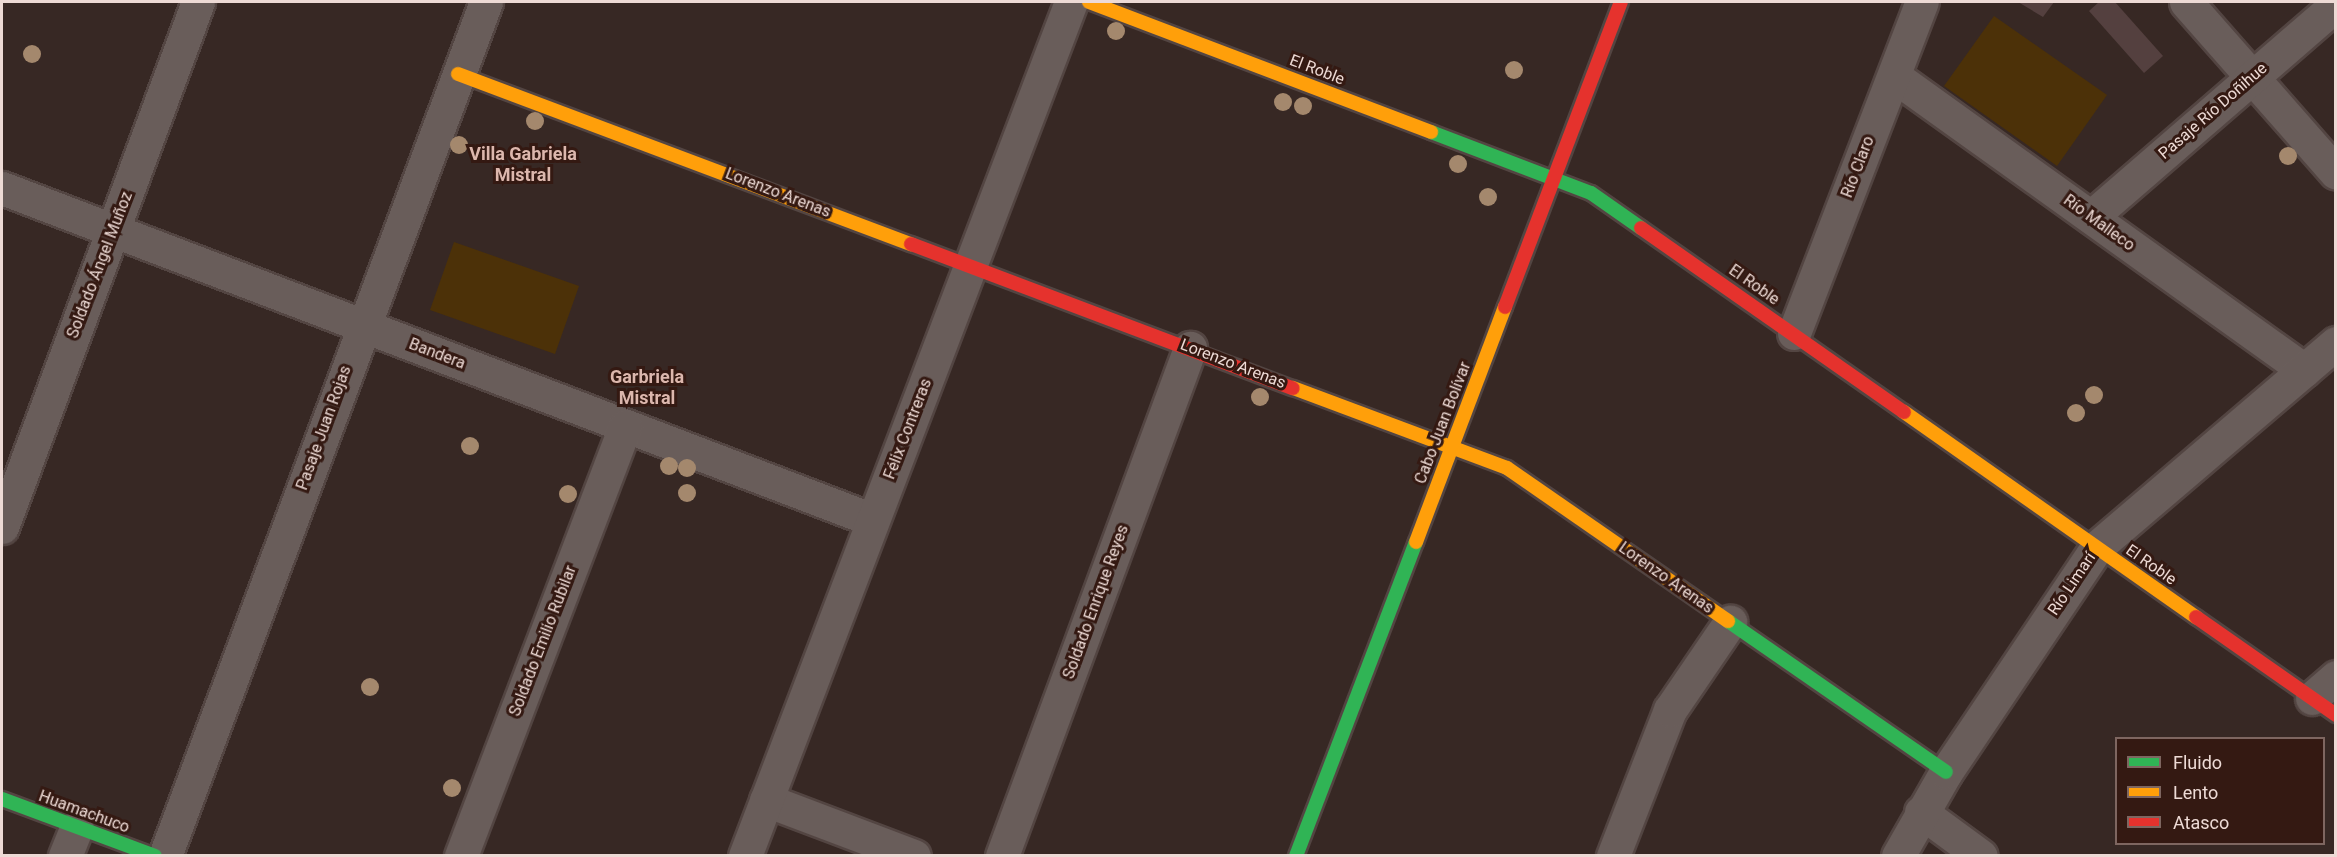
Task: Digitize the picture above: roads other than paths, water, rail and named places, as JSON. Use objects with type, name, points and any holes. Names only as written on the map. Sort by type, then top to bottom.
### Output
[{"type":"street","name":"Soldado Ángel Muñoz","points":[[2,527],[198,2]]},
{"type":"street","name":"Pasaje Juan Rojas","points":[[165,855],[362,326],[486,2]]},
{"type":"street","name":"Félix Contreras","points":[[745,855],[1071,2]]},
{"type":"street","name":"El Roble","points":[[1089,2],[1554,177],[1615,208],[2097,547],[2328,697]]},
{"type":"street","name":"Cabo Juan Bolívar","points":[[1296,855],[1621,2]]},
{"type":"street","name":"Río Claro","points":[[1794,333],[1922,2]]},
{"type":"street","points":[[2186,2],[2336,173]]},
{"type":"street","name":"Pasaje Río Doñihue","points":[[2091,217],[2336,5]]},
{"type":"street","name":"Lorenzo Arenas","points":[[458,74],[1506,468],[1946,772]]},
{"type":"street","name":"Río Malleco","points":[[1893,76],[2304,370]]},
{"type":"street","name":"Bandera","points":[[2,188],[873,520]]},
{"type":"street","name":"Río Limarí","points":[[1898,855],[1946,772],[2097,547],[2336,343]]},
{"type":"street","name":"Soldado Enrique Reyes","points":[[1002,855],[1190,348]]},
{"type":"street","name":"Soldado Emilio Rubilar","points":[[461,855],[626,426]]},
{"type":"street","points":[[1613,855],[1670,710],[1730,622]]},
{"type":"street","name":"Huamachuco","points":[[2,799],[71,841],[154,855]]},
{"type":"street","points":[[766,800],[914,855]]},
{"type":"street","points":[[1921,812],[1981,855]]},
{"type":"district","name":"Villa Gabriela Mistral","points":[[523,165]]},
{"type":"district","name":"Garbriela Mistral","points":[[647,388]]}]
